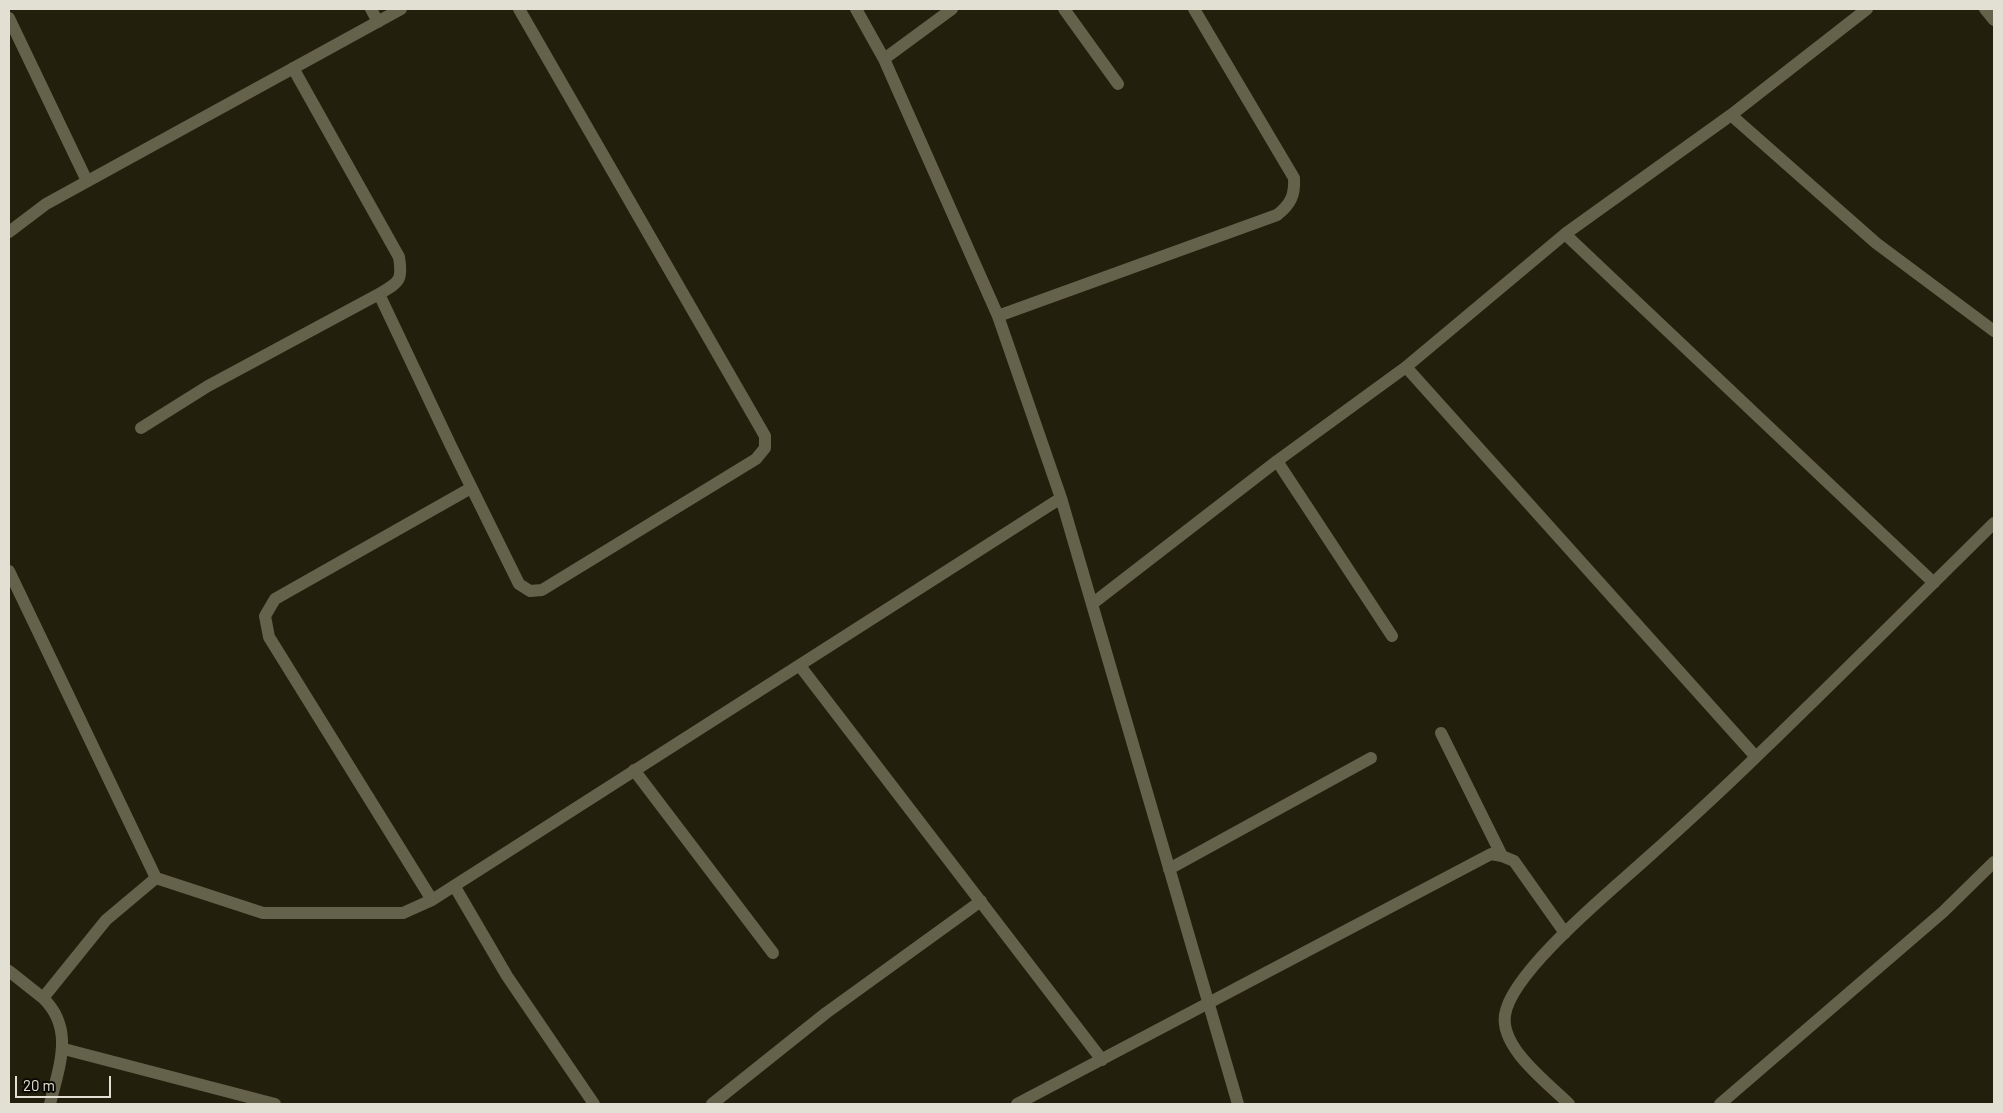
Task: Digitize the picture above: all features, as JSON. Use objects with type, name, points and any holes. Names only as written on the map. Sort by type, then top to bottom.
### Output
[{"type":"street","points":[[371,9],[378,22]]},
{"type":"street","points":[[9,232],[46,204],[401,9]]},
{"type":"street","points":[[379,294],[471,488],[520,584],[530,591],[542,590],[756,459],[764,448],[765,436],[519,9]]},
{"type":"street","points":[[856,9],[884,59],[998,316],[1061,498],[1238,1104]]},
{"type":"street","points":[[884,59],[952,9]]},
{"type":"street","points":[[1064,9],[1118,84]]},
{"type":"street","points":[[998,316],[1277,215],[1286,208],[1294,194],[1294,178],[1194,9]]},
{"type":"street","points":[[1092,604],[1277,461],[1406,367],[1565,234],[1731,115],[1867,9]]},
{"type":"street","points":[[1985,9],[1994,20]]},
{"type":"street","points":[[9,18],[87,181]]},
{"type":"street","points":[[140,428],[208,386],[379,294],[397,283],[402,274],[399,257],[293,68]]},
{"type":"street","points":[[1731,115],[1876,243],[1994,331]]},
{"type":"street","points":[[1565,234],[1934,583]]},
{"type":"street","points":[[1406,367],[1756,758]]},
{"type":"street","points":[[1277,461],[1392,636]]},
{"type":"street","points":[[432,900],[269,637],[265,616],[275,600],[471,488]]},
{"type":"street","points":[[9,571],[156,878],[263,913],[403,913],[455,887],[634,770],[1061,498]]},
{"type":"street","points":[[1569,1104],[1519,1055],[1506,1028],[1505,1015],[1510,998],[1526,975],[1565,933],[1756,758],[1994,523]]},
{"type":"street","points":[[800,666],[1102,1060]]},
{"type":"street","points":[[1441,733],[1502,856]]},
{"type":"street","points":[[1169,869],[1371,758]]},
{"type":"street","points":[[634,770],[773,953]]},
{"type":"street","points":[[1018,1104],[1491,854],[1514,861],[1565,933]]},
{"type":"street","points":[[1720,1104],[1944,912],[1994,862]]},
{"type":"street","points":[[42,998],[106,920],[156,878]]},
{"type":"street","points":[[455,887],[507,976],[594,1104]]},
{"type":"street","points":[[712,1104],[826,1013],[981,901]]},
{"type":"street","points":[[9,971],[56,1011],[64,1049],[50,1104]]},
{"type":"street","points":[[64,1049],[275,1104]]}]
